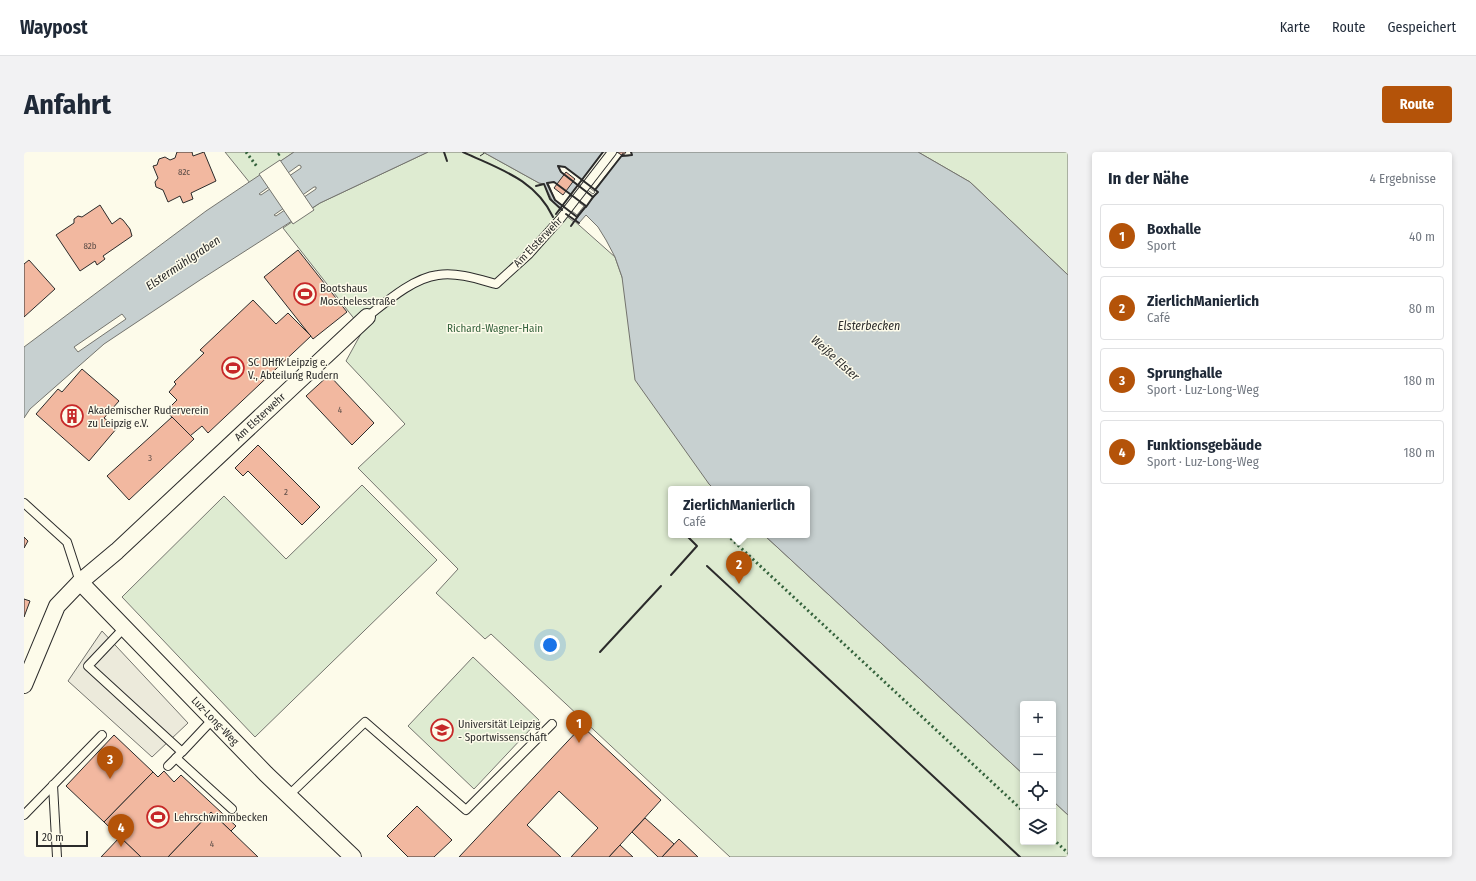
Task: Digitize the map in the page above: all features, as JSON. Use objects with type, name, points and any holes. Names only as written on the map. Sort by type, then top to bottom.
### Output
[{"type":"street","name":"Am Elsterwehr","points":[[24,685],[57,606],[80,582],[117,551],[366,317]]},
{"type":"street","name":"Luz-Long-Weg","points":[[80,582],[213,720],[353,857]]},
{"type":"lane","name":"Am Elsterwehr","points":[[366,317],[408,286],[438,275],[465,276],[496,284],[529,254],[561,218],[612,152]]},
{"type":"lane","points":[[24,503],[67,542],[80,582]]},
{"type":"lane","points":[[124,628],[88,666],[179,755],[232,810]]},
{"type":"lane","points":[[168,766],[213,720]]},
{"type":"lane","points":[[289,795],[365,722],[466,810],[552,724]]},
{"type":"lane","points":[[24,815],[102,735]]},
{"type":"lane","points":[[52,785],[56,857]]},
{"type":"green space","points":[[225,152],[294,152],[250,183]]},
{"type":"green space","name":"Richard-Wagner-Hain","points":[[428,152],[483,152],[539,183],[544,184],[553,202],[615,257],[622,277],[711,486],[668,486],[668,538],[767,538],[1020,771],[1020,845],[1056,845],[1056,804],[1068,815],[1068,857],[730,857],[491,634],[485,639],[436,593],[458,569],[358,468],[405,424],[346,361],[363,330],[283,228],[320,203]]},
{"type":"green space","points":[[918,152],[1068,152],[1068,275],[970,182]]},
{"type":"green space","points":[[362,485],[437,560],[255,737],[122,597],[224,496],[286,559]]},
{"type":"green space","points":[[473,657],[539,720],[474,789],[408,726]]},
{"type":"shaded area","points":[[102,631],[188,723],[152,757],[68,681]]},
{"type":"water","name":"Elstermühlgraben","points":[[294,152],[428,152],[320,203],[200,280],[104,344],[30,409],[24,418],[24,347],[206,211]],"holes":[[[299,165],[301,168],[261,195],[259,194]],[[316,187],[316,189],[276,216],[274,215]]]},
{"type":"water","name":"Elsterbecken","points":[[483,152],[617,152],[626,156],[632,155],[631,152],[918,152],[970,182],[1068,275],[1068,815],[1056,804],[1056,701],[1020,701],[1020,771],[767,538],[810,538],[810,486],[711,486],[635,380],[622,277],[615,257],[606,240],[598,227],[586,215],[579,223],[553,202],[544,184],[539,183]],"holes":[[[558,166],[565,167],[597,191],[593,197],[561,172]],[[554,182],[586,206],[577,217],[555,200],[548,183]]]},
{"type":"pier","points":[[603,152],[621,152],[623,154],[595,189],[598,192],[574,222],[559,210],[564,205],[577,215],[584,206],[570,196],[579,184],[593,194],[595,192],[581,181]]},
{"type":"pier","points":[[280,160],[314,210],[293,224],[259,174]]},
{"type":"pier","points":[[122,314],[126,319],[78,352],[74,347]]},
{"type":"building","points":[[177,152],[192,152],[193,156],[204,152],[216,181],[191,193],[193,199],[183,203],[180,196],[168,202],[163,190],[156,187],[155,182],[158,178],[153,166],[157,165],[159,159],[165,157],[170,160],[175,158]]},
{"type":"building","points":[[617,152],[626,152],[623,156]]},
{"type":"building","points":[[566,172],[575,179],[563,195],[554,188]]},
{"type":"building","points":[[100,205],[112,224],[120,218],[130,229],[132,236],[103,256],[105,259],[97,265],[95,261],[80,271],[56,235],[74,223],[74,219],[78,216],[82,217]]},
{"type":"building","name":"Bootshaus Moschelesstraße","points":[[298,250],[347,312],[313,339],[264,277]]},
{"type":"building","points":[[29,260],[55,289],[24,317],[24,264]]},
{"type":"building","name":"SC DHfK Leipzig e. V., Abteilung Rudern","points":[[253,300],[276,324],[288,313],[311,336],[208,433],[202,426],[190,436],[166,411],[177,400],[169,392],[176,384],[174,382],[204,353],[200,350]]},
{"type":"building","name":"Akademischer Ruderverein zu Leipzig e.V.","points":[[82,369],[119,401],[104,418],[117,428],[89,461],[36,414],[58,389],[62,392]]},
{"type":"building","points":[[329,375],[374,423],[352,445],[306,396]]},
{"type":"building","points":[[172,417],[194,439],[129,500],[107,476]]},
{"type":"building","points":[[258,445],[320,507],[302,525],[248,471],[243,476],[235,468]]},
{"type":"building","points":[[24,537],[28,541],[24,548]]},
{"type":"building","points":[[24,599],[30,601],[24,617]]},
{"type":"building","points":[[582,726],[661,800],[609,857],[571,857],[598,828],[559,791],[527,825],[561,857],[459,857]]},
{"type":"building","points":[[114,735],[153,772],[104,822],[66,786]]},
{"type":"building","name":"Lehrschwimmbecken","points":[[164,771],[174,782],[181,775],[236,826],[231,831],[211,812],[168,857],[141,857],[104,822],[153,772],[158,777]]},
{"type":"building","points":[[417,806],[452,840],[434,857],[408,857],[387,836]]},
{"type":"building","points":[[211,812],[231,831],[258,857],[168,857]]},
{"type":"building","points":[[645,818],[674,844],[662,857],[658,857],[632,832]]},
{"type":"building","points":[[120,837],[141,857],[101,857]]},
{"type":"building","points":[[679,839],[698,857],[662,857]]},
{"type":"building","points":[[620,845],[633,857],[609,857]]},
{"type":"hedge","points":[[246,152],[258,168]]},
{"type":"hedge","points":[[278,155],[282,152]]},
{"type":"hedge","points":[[730,538],[1021,809]]},
{"type":"hedge","points":[[1056,842],[1068,853]]},
{"type":"fence","points":[[480,156],[486,152]]},
{"type":"wall","points":[[444,152],[447,161]]},
{"type":"wall","points":[[463,152],[503,170],[526,184],[536,193],[553,217]]},
{"type":"wall","points":[[556,214],[603,152]]},
{"type":"wall","points":[[622,156],[632,155],[631,152]]},
{"type":"wall","points":[[595,190],[623,154]]},
{"type":"wall","points":[[558,166],[565,167],[598,192],[593,197],[561,172],[558,166]]},
{"type":"wall","points":[[554,182],[586,206],[577,217],[555,200],[547,183],[554,182]]},
{"type":"wall","points":[[536,186],[544,184],[550,199],[562,210]]},
{"type":"wall","points":[[586,207],[593,197]]},
{"type":"wall","points":[[566,214],[579,223]]},
{"type":"wall","points":[[571,226],[578,216]]},
{"type":"wall","points":[[671,575],[697,546],[689,538]]},
{"type":"wall","points":[[707,566],[1020,857]]},
{"type":"wall","points":[[600,652],[661,586]]},
{"type":"place","name":"Bootshaus Moschelesstraße","points":[[305,294]]},
{"type":"place","name":"SC DHfK Leipzig e. V., Abteilung Rudern","points":[[233,368]]},
{"type":"place","name":"Akademischer Ruderverein zu Leipzig e.V.","points":[[72,416]]},
{"type":"place","name":"ZierlichManierlich","points":[[739,584]]},
{"type":"place","name":"Universität Leipzig - Sportwissenschaft","points":[[442,730]]},
{"type":"place","name":"Boxhalle","points":[[579,743]]},
{"type":"place","name":"Sprunghalle","points":[[110,779]]},
{"type":"place","name":"Lehrschwimmbecken","points":[[158,817]]},
{"type":"place","name":"Funktionsgebäude","points":[[121,847]]},
{"type":"water label","name":"Weiße Elster","points":[[835,358]]}]
